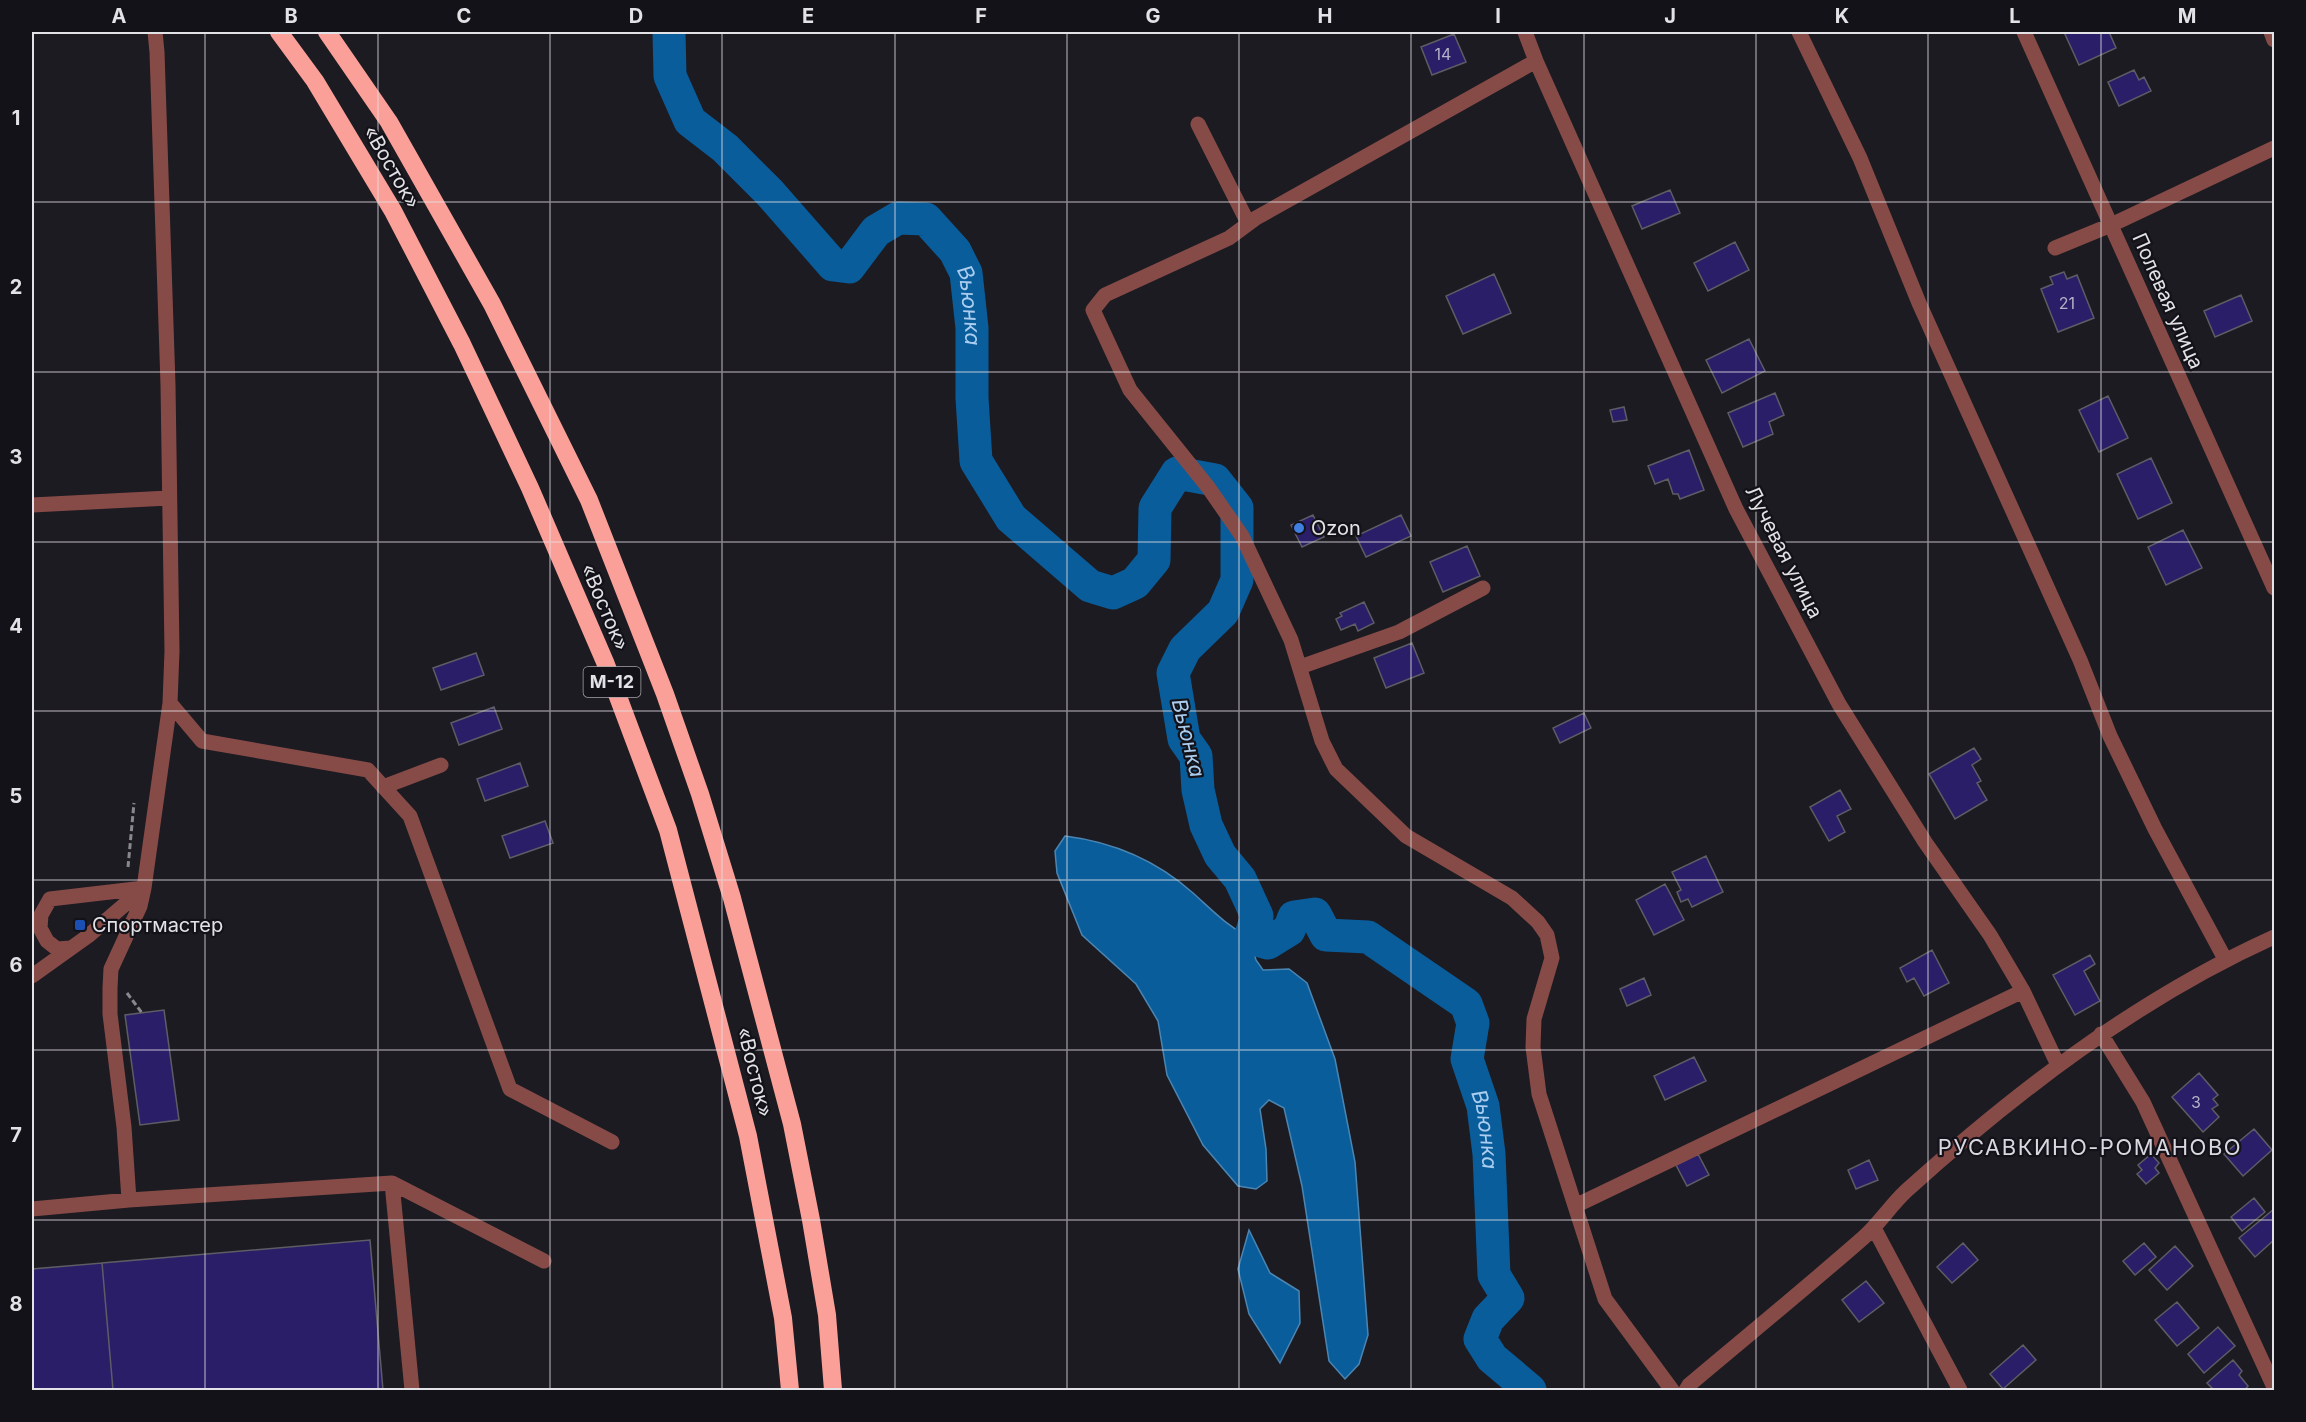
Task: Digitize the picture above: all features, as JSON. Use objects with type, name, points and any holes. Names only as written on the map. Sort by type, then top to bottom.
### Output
[{"type":"highway","name":"«Восток»","points":[[279,32],[315,81],[393,211],[462,344],[530,488],[600,651],[664,819],[748,1136],[783,1318],[790,1390]]},
{"type":"highway","name":"«Восток»","points":[[327,32],[389,122],[492,304],[589,500],[665,694],[700,794],[732,898],[792,1124],[827,1316],[833,1390]]},
{"type":"street","points":[[129,1200],[124,1127],[110,1014],[111,969],[140,906],[144,888],[170,703],[172,651],[168,374],[155,32]]},
{"type":"street","name":"Лучевая улица","points":[[1525,32],[1742,519],[1839,704],[1925,842],[1990,935],[2023,991],[2058,1065]]},
{"type":"street","points":[[1799,32],[1860,158],[1919,303],[2080,660],[2110,736],[2155,829],[2225,959]]},
{"type":"street","name":"Полевая улица","points":[[2024,32],[2274,588]]},
{"type":"street","points":[[2271,32],[2274,40]]},
{"type":"street","points":[[1536,61],[1248,223],[1229,238],[1105,295],[1093,310],[1130,390],[1208,487],[1242,536],[1291,640],[1322,741],[1336,769],[1406,836],[1512,898],[1538,922],[1547,936],[1552,958],[1534,1019],[1533,1047],[1539,1094],[1605,1299],[1672,1390]]},
{"type":"street","points":[[1198,124],[1248,223]]},
{"type":"street","points":[[2055,248],[2111,225],[2274,148]]},
{"type":"street","points":[[32,505],[169,498]]},
{"type":"street","points":[[1300,667],[1399,632],[1483,588]]},
{"type":"street","points":[[170,703],[202,741],[368,770],[410,816],[510,1089],[612,1142]]},
{"type":"street","points":[[383,787],[441,765]]},
{"type":"street","points":[[32,901],[144,888]]},
{"type":"street","points":[[32,976],[71,948],[144,888]]},
{"type":"street","points":[[50,899],[41,915],[40,928],[47,941],[57,949],[71,948]]},
{"type":"street","points":[[1686,1390],[1689,1385],[1874,1228],[1903,1194],[1982,1125],[2058,1065],[2101,1034],[2225,959],[2274,937]]},
{"type":"street","points":[[1575,1206],[2023,991]]},
{"type":"street","points":[[2101,1034],[2143,1102],[2274,1387]]},
{"type":"street","points":[[392,1183],[412,1390]]},
{"type":"street","points":[[32,1209],[129,1200],[392,1183],[544,1261]]},
{"type":"street","points":[[1874,1228],[1960,1390]]},
{"type":"path","points":[[126,890],[134,803]]},
{"type":"water","points":[[1065,836],[1117,848],[1164,871],[1179,881],[1227,923],[1250,938],[1256,960],[1263,970],[1289,969],[1307,983],[1335,1059],[1355,1162],[1368,1335],[1359,1364],[1345,1379],[1329,1361],[1302,1186],[1284,1108],[1269,1100],[1260,1109],[1266,1149],[1267,1181],[1256,1189],[1238,1186],[1203,1145],[1167,1075],[1158,1021],[1136,984],[1082,935],[1057,873],[1055,851]]},
{"type":"water","points":[[1249,1230],[1270,1273],[1299,1291],[1300,1323],[1280,1363],[1249,1314],[1238,1269]]},
{"type":"building","points":[[2064,32],[2109,32],[2116,48],[2079,65]]},
{"type":"building","points":[[1454,34],[1466,62],[1432,75],[1421,47]]},
{"type":"building","points":[[2134,70],[2139,80],[2144,77],[2151,91],[2119,106],[2108,82]]},
{"type":"building","points":[[1670,190],[1680,213],[1642,229],[1632,206]]},
{"type":"building","points":[[1735,242],[1749,270],[1708,291],[1694,263]]},
{"type":"building","points":[[2064,272],[2067,279],[2077,275],[2094,318],[2058,332],[2041,289],[2053,284],[2050,277]]},
{"type":"building","points":[[1494,274],[1511,313],[1463,334],[1446,296]]},
{"type":"building","points":[[2241,295],[2252,321],[2215,337],[2204,311]]},
{"type":"building","points":[[1749,339],[1765,371],[1722,393],[1706,360]]},
{"type":"building","points":[[1775,393],[1784,415],[1769,422],[1773,434],[1743,447],[1728,413]]},
{"type":"building","points":[[2108,396],[2128,438],[2099,452],[2079,410]]},
{"type":"building","points":[[1624,407],[1627,420],[1613,422],[1610,410]]},
{"type":"building","points":[[1689,450],[1704,490],[1680,499],[1678,494],[1673,494],[1668,479],[1655,484],[1648,466]]},
{"type":"building","points":[[2151,458],[2172,503],[2138,519],[2117,474]]},
{"type":"building","points":[[1313,515],[1324,537],[1302,547],[1291,525]]},
{"type":"building","points":[[1401,515],[1411,536],[1366,557],[1356,536]]},
{"type":"building","points":[[2183,530],[2202,568],[2166,585],[2148,547]]},
{"type":"building","points":[[1467,546],[1480,576],[1443,592],[1430,562]]},
{"type":"building","points":[[1364,602],[1374,623],[1358,631],[1355,624],[1341,630],[1336,619],[1342,616],[1340,613]]},
{"type":"building","points":[[1412,643],[1424,673],[1386,688],[1374,658]]},
{"type":"building","points":[[476,653],[484,675],[441,690],[433,668]]},
{"type":"building","points":[[494,707],[502,729],[459,745],[451,723]]},
{"type":"building","points":[[1584,713],[1591,728],[1560,743],[1553,728]]},
{"type":"building","points":[[1974,748],[1981,759],[1972,765],[1981,781],[1977,783],[1987,800],[1955,819],[1929,774]]},
{"type":"building","points":[[520,763],[528,786],[485,801],[477,779]]},
{"type":"building","points":[[1840,790],[1851,809],[1837,816],[1845,832],[1829,841],[1810,807]]},
{"type":"building","points":[[545,821],[553,843],[510,858],[502,836]]},
{"type":"building","points":[[1706,856],[1723,892],[1692,907],[1688,899],[1681,902],[1677,892],[1681,890],[1672,872]]},
{"type":"building","points":[[1665,884],[1684,920],[1654,935],[1636,900]]},
{"type":"building","points":[[1932,950],[1949,983],[1924,996],[1914,978],[1907,982],[1900,968]]},
{"type":"building","points":[[2090,955],[2095,964],[2084,971],[2100,1001],[2075,1015],[2053,975]]},
{"type":"building","points":[[1644,978],[1651,995],[1627,1006],[1620,989]]},
{"type":"building","points":[[164,1010],[179,1120],[140,1125],[125,1015]]},
{"type":"building","points":[[1694,1057],[1706,1081],[1665,1100],[1654,1076]]},
{"type":"building","points":[[2199,1073],[2218,1095],[2213,1099],[2218,1105],[2212,1109],[2219,1117],[2203,1132],[2172,1097]]},
{"type":"building","points":[[2254,1129],[2272,1150],[2243,1176],[2224,1154]]},
{"type":"building","points":[[1698,1154],[1709,1175],[1687,1186],[1676,1165]]},
{"type":"building","points":[[2151,1154],[2159,1163],[2155,1168],[2159,1173],[2146,1184],[2137,1174],[2142,1170],[2138,1165]]},
{"type":"building","points":[[1869,1160],[1878,1180],[1856,1189],[1848,1170]]},
{"type":"building","points":[[2254,1198],[2265,1212],[2242,1231],[2231,1217]]},
{"type":"building","points":[[2274,1209],[2274,1240],[2255,1257],[2239,1238]]},
{"type":"building","points":[[370,1240],[383,1390],[113,1390],[102,1263]]},
{"type":"building","points":[[1963,1243],[1978,1260],[1952,1283],[1937,1267]]},
{"type":"building","points":[[2144,1243],[2156,1257],[2135,1275],[2123,1261]]},
{"type":"building","points":[[2175,1246],[2193,1266],[2167,1290],[2149,1270]]},
{"type":"building","points":[[102,1263],[113,1390],[32,1390],[32,1269]]},
{"type":"building","points":[[1866,1281],[1884,1303],[1859,1322],[1842,1300]]},
{"type":"building","points":[[2177,1302],[2199,1328],[2177,1346],[2155,1320]]},
{"type":"building","points":[[2218,1327],[2235,1346],[2204,1373],[2188,1354]]},
{"type":"building","points":[[2023,1345],[2036,1360],[2003,1389],[1990,1374]]},
{"type":"building","points":[[2233,1360],[2242,1371],[2239,1375],[2248,1386],[2245,1390],[2214,1390],[2207,1383]]},
{"type":"waterway","name":"Вьюнка","points":[[669,32],[670,76],[690,121],[725,148],[769,192],[833,265],[849,267],[876,231],[898,218],[926,219],[955,251],[966,273],[972,328],[972,398],[976,461],[1011,518],[1090,586],[1113,593],[1135,583],[1154,560],[1155,508],[1177,473],[1215,480],[1237,508],[1237,580],[1223,612],[1185,649],[1173,673],[1184,739],[1196,756],[1198,790],[1206,825],[1220,855],[1240,879],[1257,916],[1250,938],[1268,943],[1289,930],[1294,917],[1315,914],[1326,935],[1368,937],[1466,1004],[1473,1023],[1467,1059],[1483,1106],[1489,1154],[1494,1275],[1508,1298],[1488,1319],[1480,1339],[1492,1358],[1530,1390]]},
{"type":"place","name":"Ozon","points":[[1299,528]]},
{"type":"place","name":"Спортмастер","points":[[80,925]]},
{"type":"district","name":"РУСАВКИНО-РОМАНОВО","points":[[2090,1147]]}]
